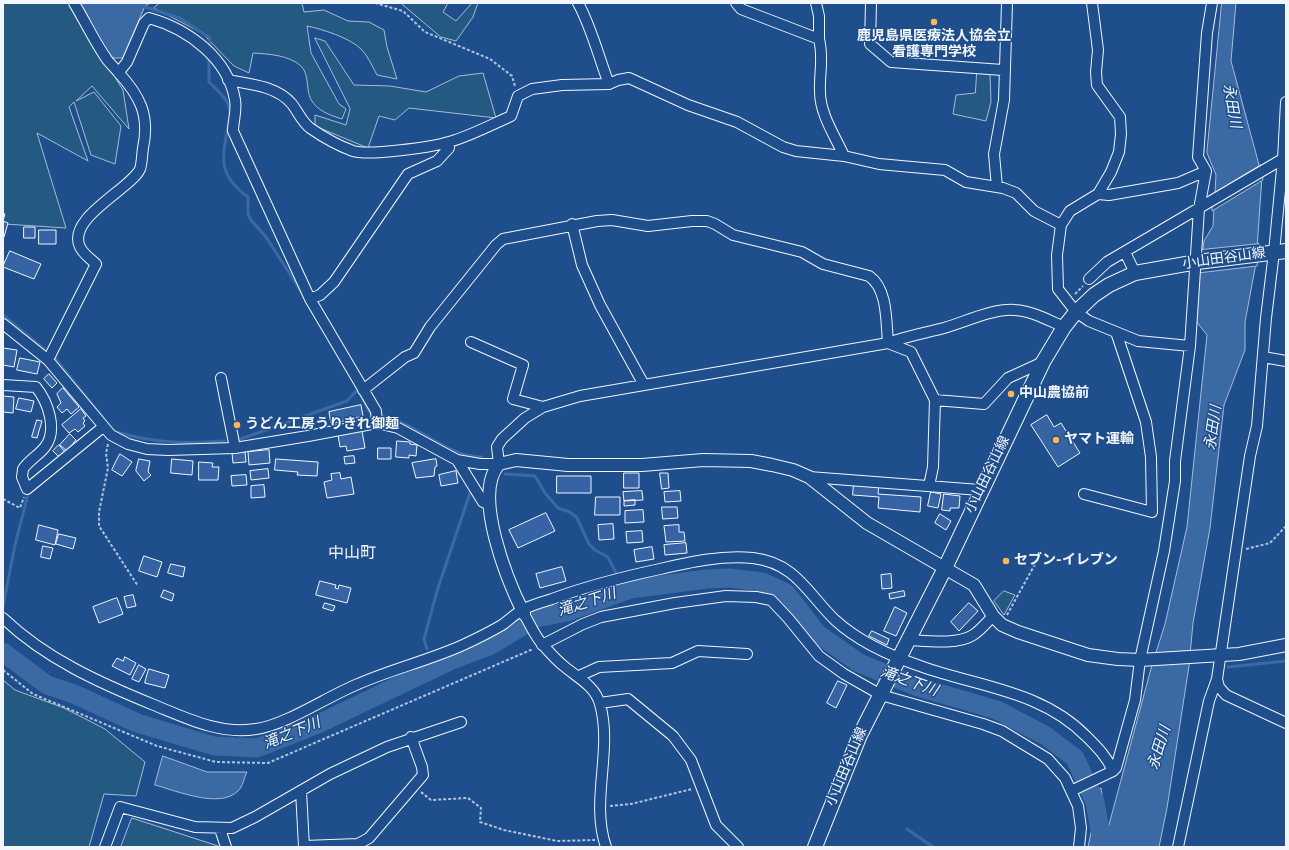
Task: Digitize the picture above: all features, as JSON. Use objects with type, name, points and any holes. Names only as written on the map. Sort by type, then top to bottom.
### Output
[{"type":"main road","name":"小山田谷山線","points":[[815,847],[860,735],[909,640],[1043,362],[1064,327],[1076,312],[1094,295],[1109,285],[1135,273],[1197,262],[1280,252]]},
{"type":"street","points":[[48,360],[96,264],[83,253],[79,246],[78,237],[82,226],[89,216],[106,199],[133,177],[140,169],[145,136],[146,118],[139,97],[119,72],[106,60],[74,3]]},
{"type":"street","points":[[578,3],[588,21],[591,35],[609,84]]},
{"type":"street","points":[[736,3],[741,9],[819,39]]},
{"type":"street","points":[[816,3],[819,16],[819,39],[822,52],[820,94],[822,106],[844,156]]},
{"type":"street","points":[[871,3],[870,44],[891,62],[1003,70]]},
{"type":"street","points":[[997,187],[994,154],[1004,100],[1003,70],[1007,3]]},
{"type":"street","points":[[1092,3],[1098,50],[1096,72],[1097,85],[1120,117],[1122,134],[1119,152],[1112,172],[1098,194],[1070,211],[1061,225],[1057,255],[1058,289],[1076,312],[1089,321],[1150,343],[1190,346]]},
{"type":"street","points":[[1071,791],[1113,771],[1120,760],[1135,700],[1140,660],[1165,543],[1175,481],[1175,461],[1190,346],[1197,262],[1199,209],[1206,171],[1198,157],[1207,32],[1212,3]]},
{"type":"street","points":[[119,72],[127,62],[144,23],[149,18],[158,20],[201,44],[213,56],[228,80],[235,101],[233,131],[310,298],[377,417],[457,460],[480,464],[499,464],[516,460],[568,465],[608,466],[704,460],[730,460],[772,465],[793,470],[809,477],[867,523],[974,585],[998,620],[1088,655],[1140,660],[1239,654],[1286,646]]},
{"type":"street","points":[[228,80],[264,87],[280,94],[292,104],[309,128],[330,140],[354,151],[384,152],[449,142],[510,116],[518,96],[532,89],[562,85],[609,84],[618,80],[629,78],[688,105],[737,122],[783,147],[796,151],[844,156],[879,164],[945,170],[966,182],[1004,188],[1016,193],[1034,212],[1061,225]]},
{"type":"street","points":[[1286,102],[1280,252],[1266,318],[1257,426],[1250,456],[1218,655],[1217,679],[1219,688],[1226,695],[1286,723]]},
{"type":"street","points":[[310,298],[320,295],[334,282],[408,174],[437,161],[449,148],[449,142]]},
{"type":"street","points":[[1089,279],[1107,262],[1284,158]]},
{"type":"street","points":[[1098,194],[1110,195],[1178,183],[1206,171]]},
{"type":"street","points":[[363,390],[404,357],[414,353],[430,327],[496,245],[503,239],[572,224],[612,220],[648,226],[707,221],[733,235],[802,252],[823,264],[869,276],[875,280],[883,299],[888,343]]},
{"type":"street","points":[[572,224],[582,265],[600,305],[644,385]]},
{"type":"street","points":[[1125,252],[1135,273]]},
{"type":"street","points":[[499,464],[497,448],[502,439],[525,418],[542,407],[580,396],[888,343],[906,336],[943,328],[1002,310],[1014,310],[1040,316],[1064,327]]},
{"type":"street","points":[[3,324],[48,360],[111,435],[128,444],[147,449],[235,448],[308,436],[377,417]]},
{"type":"street","points":[[1084,494],[1152,512],[1151,457],[1146,422],[1116,332]]},
{"type":"street","points":[[472,342],[523,364],[513,399],[542,407]]},
{"type":"street","points":[[888,343],[911,352],[935,400],[933,467],[929,486]]},
{"type":"street","points":[[1263,357],[1286,360]]},
{"type":"street","points":[[935,400],[984,404],[1008,378],[1043,362]]},
{"type":"street","points":[[221,378],[235,448]]},
{"type":"street","points":[[3,385],[36,388],[43,396],[52,428],[45,447],[23,469],[22,477],[27,489],[103,427]]},
{"type":"street","points":[[457,460],[484,502],[489,504]]},
{"type":"street","points":[[499,464],[494,469],[491,477],[489,504],[504,566],[523,612],[540,642],[565,667],[579,676],[593,691],[600,703],[604,738],[599,807],[605,844]]},
{"type":"street","points":[[809,477],[980,490]]},
{"type":"street","points":[[3,618],[22,636],[66,665],[116,689],[196,721],[232,730],[255,729],[269,726],[359,683],[461,646],[503,625],[523,612],[571,592],[612,580],[701,560],[737,558],[755,559],[770,562],[801,581],[835,620],[866,642],[898,660],[1038,701],[1076,726],[1100,750],[1108,760],[1113,771]]},
{"type":"street","points":[[540,642],[601,617],[726,596],[756,597],[771,600],[819,656],[844,674],[882,693],[1002,731],[1048,759],[1065,778],[1078,806],[1081,828],[1079,847]]},
{"type":"street","points":[[909,640],[944,642],[965,638],[998,620]]},
{"type":"street","points":[[579,676],[599,667],[672,663],[698,651],[747,654]]},
{"type":"street","points":[[1178,847],[1209,701],[1217,679]]},
{"type":"street","points":[[600,703],[628,699],[673,736],[691,760],[703,786],[716,825],[738,847]]},
{"type":"street","points":[[105,847],[120,807],[195,827],[220,829],[232,828],[255,817],[330,774],[412,737],[461,722]]},
{"type":"street","points":[[300,791],[304,846],[358,844],[369,838],[423,774],[412,737]]},
{"type":"street","points":[[220,829],[226,847]]},
{"type":"path","points":[[374,3],[403,11],[425,32],[490,59],[512,76],[518,96]]},
{"type":"path","points":[[111,435],[106,453],[108,468],[99,512],[99,526],[138,586]]},
{"type":"path","points":[[3,498],[20,508],[27,489]]},
{"type":"path","points":[[1235,551],[1270,543],[1286,526]]},
{"type":"path","points":[[998,620],[1040,555]]},
{"type":"path","points":[[414,786],[431,800],[468,798],[481,808],[480,822],[504,830],[558,841],[605,844]]},
{"type":"path","points":[[599,807],[631,804],[703,786]]},
{"type":"shaded area","points":[[3,3],[69,3],[123,90],[129,129],[92,86],[76,101],[94,92],[121,126],[115,164],[91,155],[74,102],[69,107],[88,161],[37,133],[66,228],[3,223]]},
{"type":"shaded area","points":[[160,3],[302,3],[304,12],[324,10],[348,21],[369,22],[384,30],[387,47],[397,79],[377,75],[368,58],[361,49],[350,41],[328,32],[307,26],[311,53],[339,104],[346,109],[342,119],[330,115],[315,106],[309,96],[304,71],[296,62],[284,57],[253,53],[249,73],[234,66],[202,33],[154,8]]},
{"type":"shaded area","points":[[401,3],[448,3],[443,12],[456,21],[472,3],[478,3],[473,17],[456,41],[441,37]]},
{"type":"shaded area","points":[[315,38],[325,41],[354,85],[390,86],[426,92],[459,76],[483,73],[496,118],[409,108],[395,120],[379,116],[368,148],[315,126],[315,115],[346,125],[350,109]]},
{"type":"shaded area","points":[[977,73],[990,74],[991,102],[986,121],[953,114],[956,95],[975,93]]},
{"type":"shaded area","points":[[1004,591],[1015,595],[1004,615],[994,601]]},
{"type":"shaded area","points":[[3,680],[15,690],[64,708],[105,729],[145,762],[136,796],[104,794],[89,847],[3,847]]},
{"type":"shaded area","points":[[132,818],[218,846],[219,847],[121,847]]},
{"type":"water","points":[[79,3],[150,3],[145,6],[123,58],[109,58]]},
{"type":"water","name":"永田川","points":[[1222,3],[1236,3],[1231,61],[1262,176],[1256,263],[1245,322],[1245,350],[1224,405],[1210,528],[1193,623],[1189,666],[1167,808],[1159,847],[1088,847],[1092,828],[1087,795],[1101,788],[1107,832],[1152,665],[1165,624],[1187,527],[1207,335],[1196,321],[1204,241],[1213,226],[1216,175],[1207,153]]},
{"type":"water","points":[[163,756],[207,772],[247,772],[240,789],[230,796],[210,799],[198,797],[155,785]]},
{"type":"pier","points":[[1261,165],[1263,180],[1212,211],[1213,194]]},
{"type":"pier","points":[[1259,244],[1257,266],[1198,273],[1201,250]]},
{"type":"building","points":[[3,221],[8,223],[4,237],[3,236]]},
{"type":"building","points":[[24,227],[35,227],[35,238],[24,238]]},
{"type":"building","points":[[39,230],[56,230],[56,244],[39,244]]},
{"type":"building","points":[[10,251],[41,264],[34,279],[3,267]]},
{"type":"building","points":[[3,348],[17,350],[14,367],[3,365]]},
{"type":"building","points":[[20,358],[40,362],[37,374],[17,370]]},
{"type":"building","points":[[49,374],[57,383],[52,388],[44,379]]},
{"type":"building","points":[[63,388],[79,407],[71,414],[67,409],[62,413],[57,407],[61,403],[57,394]]},
{"type":"building","points":[[3,396],[14,397],[13,413],[3,412]]},
{"type":"building","points":[[19,398],[34,401],[31,412],[16,409]]},
{"type":"building","points":[[361,405],[363,416],[331,424],[329,412]]},
{"type":"building","points":[[81,409],[86,416],[83,418],[85,421],[83,423],[85,426],[78,432],[75,429],[69,433],[62,425]]},
{"type":"building","name":"ヤマト運輸","points":[[1047,415],[1054,427],[1061,423],[1080,453],[1058,467],[1031,425]]},
{"type":"building","points":[[37,420],[42,421],[37,438],[32,437]]},
{"type":"building","points":[[362,431],[365,448],[347,451],[346,446],[340,447],[338,435]]},
{"type":"building","points":[[70,434],[76,440],[67,451],[60,445]]},
{"type":"building","points":[[397,441],[410,442],[410,444],[417,445],[416,456],[409,455],[409,458],[396,457]]},
{"type":"building","points":[[59,445],[65,452],[60,458],[53,451]]},
{"type":"building","points":[[378,448],[391,448],[391,459],[378,459]]},
{"type":"building","points":[[269,450],[270,463],[249,465],[248,452]]},
{"type":"building","points":[[245,452],[246,462],[233,463],[232,453]]},
{"type":"building","points":[[120,454],[132,462],[122,476],[112,470]]},
{"type":"building","points":[[354,456],[355,463],[345,464],[344,457]]},
{"type":"building","points":[[139,459],[150,461],[148,472],[151,475],[144,481],[136,471]]},
{"type":"building","points":[[172,459],[193,461],[192,475],[171,473]]},
{"type":"building","points":[[276,459],[318,462],[317,476],[297,475],[298,472],[275,470]]},
{"type":"building","points":[[436,459],[437,466],[435,467],[434,476],[416,478],[412,463]]},
{"type":"building","points":[[199,462],[213,463],[212,467],[219,467],[218,480],[199,480]]},
{"type":"building","points":[[268,469],[269,478],[251,480],[250,471]]},
{"type":"building","points":[[456,471],[458,483],[441,486],[439,475]]},
{"type":"building","points":[[340,473],[341,479],[351,477],[354,494],[327,498],[324,482],[332,480],[331,474]]},
{"type":"building","points":[[624,473],[639,473],[639,488],[624,488]]},
{"type":"building","points":[[660,473],[668,473],[669,488],[662,489]]},
{"type":"building","points":[[246,475],[247,485],[232,486],[231,476]]},
{"type":"building","points":[[557,476],[591,476],[591,493],[557,493]]},
{"type":"building","points":[[854,482],[879,484],[878,494],[921,497],[920,512],[878,508],[879,497],[853,495]]},
{"type":"building","points":[[264,485],[265,497],[251,498],[251,486]]},
{"type":"building","points":[[642,491],[643,500],[624,501],[623,492]]},
{"type":"building","points":[[680,491],[681,501],[665,502],[664,492]]},
{"type":"building","points":[[931,492],[941,494],[938,508],[928,506]]},
{"type":"building","points":[[944,494],[960,496],[959,508],[950,508],[950,511],[942,510]]},
{"type":"building","points":[[596,497],[620,497],[620,515],[595,515]]},
{"type":"building","points":[[635,500],[635,505],[624,506],[624,501]]},
{"type":"building","points":[[662,507],[677,507],[678,518],[663,519]]},
{"type":"building","points":[[643,510],[644,522],[625,523],[625,511]]},
{"type":"building","points":[[546,513],[555,531],[518,548],[509,530]]},
{"type":"building","points":[[940,514],[951,521],[946,530],[935,523]]},
{"type":"building","points":[[613,524],[614,539],[599,540],[598,525]]},
{"type":"building","points":[[39,525],[58,530],[55,545],[36,540]]},
{"type":"building","points":[[679,525],[679,532],[684,532],[685,541],[666,542],[664,526]]},
{"type":"building","points":[[642,531],[643,542],[627,543],[626,532]]},
{"type":"building","points":[[59,534],[76,538],[73,549],[56,544]]},
{"type":"building","points":[[686,543],[687,553],[665,555],[664,545]]},
{"type":"building","points":[[43,546],[53,548],[50,559],[41,557]]},
{"type":"building","points":[[652,547],[654,559],[636,562],[634,550]]},
{"type":"building","points":[[144,556],[162,562],[157,577],[139,571]]},
{"type":"building","points":[[171,564],[185,567],[183,577],[168,573]]},
{"type":"building","points":[[562,567],[566,581],[540,588],[536,574]]},
{"type":"building","points":[[891,574],[892,588],[882,589],[881,575]]},
{"type":"building","points":[[320,581],[336,585],[335,588],[338,589],[339,585],[351,588],[347,603],[316,595]]},
{"type":"building","points":[[164,590],[174,594],[172,601],[161,597]]},
{"type":"building","points":[[904,591],[905,596],[890,599],[889,594]]},
{"type":"building","points":[[133,595],[136,606],[127,608],[124,597]]},
{"type":"building","points":[[117,598],[123,614],[99,623],[93,607]]},
{"type":"building","points":[[325,603],[335,606],[333,611],[323,608]]},
{"type":"building","points":[[969,603],[978,611],[959,631],[951,622]]},
{"type":"building","points":[[895,607],[907,613],[896,636],[884,631]]},
{"type":"building","points":[[872,631],[889,639],[887,645],[869,636]]},
{"type":"building","points":[[125,657],[136,663],[130,675],[112,666],[117,658],[123,661]]},
{"type":"building","points":[[139,665],[146,669],[139,682],[132,679]]},
{"type":"building","points":[[149,669],[169,675],[165,688],[145,683]]},
{"type":"building","points":[[838,681],[847,685],[836,708],[827,703]]},
{"type":"waterway","points":[[142,6],[180,18],[210,38],[209,50]]},
{"type":"waterway","points":[[209,55],[209,82],[227,101],[230,116]]},
{"type":"waterway","points":[[229,121],[224,154],[226,172],[230,180],[237,188],[248,197],[248,214],[251,220],[266,237],[304,296]]},
{"type":"waterway","points":[[3,315],[44,349]]},
{"type":"waterway","points":[[55,358],[103,418]]},
{"type":"waterway","points":[[355,384],[370,413],[391,418],[454,451],[482,457]]},
{"type":"waterway","points":[[238,440],[347,401],[357,390]]},
{"type":"waterway","points":[[116,432],[130,436],[170,442],[224,441]]},
{"type":"waterway","points":[[505,474],[535,476],[545,493],[558,508],[570,512],[577,518],[589,544],[595,550],[608,557],[625,591]]},
{"type":"waterway","points":[[427,649],[424,639],[438,588],[470,493]]},
{"type":"waterway","points":[[3,606],[15,545],[28,494]]},
{"type":"waterway","name":"滝之下川","points":[[3,652],[47,685],[74,694],[137,723],[214,746],[257,748],[318,724],[454,659],[489,646],[536,618],[567,612],[630,589],[707,579],[729,578],[762,582],[786,593],[818,634],[859,663],[918,687],[997,710],[1046,736],[1075,758],[1095,802],[1103,847]]},
{"type":"waterway","points":[[1228,667],[1286,661]]},
{"type":"waterway","points":[[907,829],[933,847]]},
{"type":"place","name":"鹿児島県医療法人協会立 看護専門学校","points":[[934,22]]},
{"type":"place","name":"中山農協前","points":[[1011,394]]},
{"type":"place","name":"うどん工房うりきれ御麺","points":[[237,425]]},
{"type":"place","name":"ヤマト運輸","points":[[1056,440]]},
{"type":"place","name":"セブン-イレブン","points":[[1006,561]]},
{"type":"district","name":"中山町","points":[[352,554]]}]
